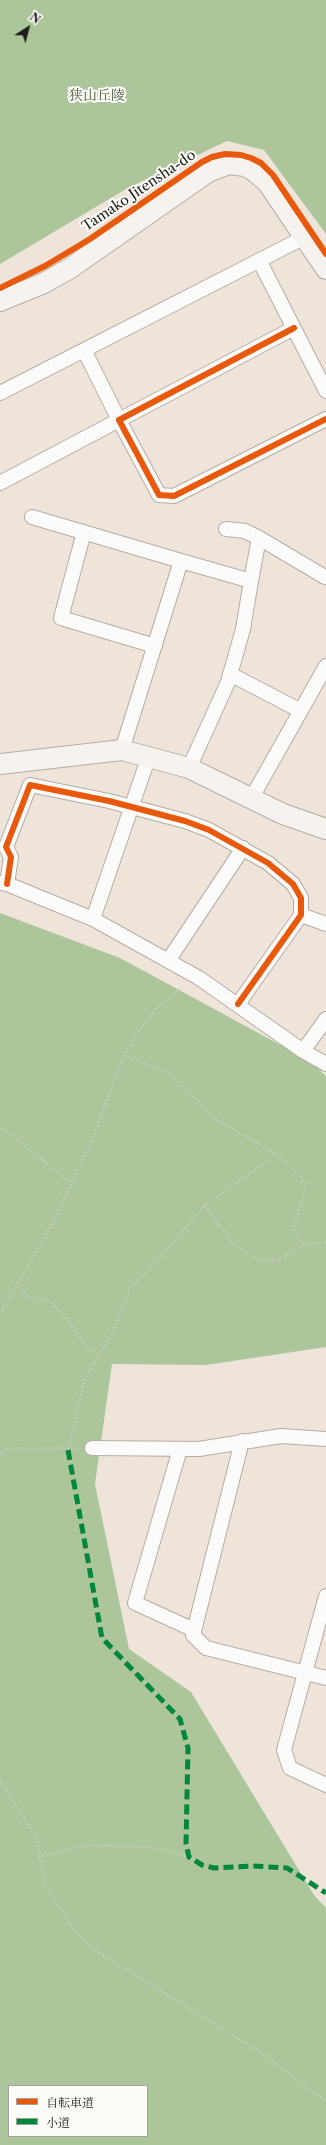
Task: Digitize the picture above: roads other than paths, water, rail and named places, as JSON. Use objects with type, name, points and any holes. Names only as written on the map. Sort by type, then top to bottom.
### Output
[{"type":"street","points":[[0,301],[44,282],[69,269],[208,172],[222,165],[229,164],[245,166],[267,182],[326,269]]},
{"type":"street","points":[[0,392],[305,237]]},
{"type":"street","points":[[259,260],[326,391]]},
{"type":"street","points":[[0,483],[294,328]]},
{"type":"street","points":[[84,350],[159,495],[174,496],[326,419]]},
{"type":"street","points":[[32,517],[251,581]]},
{"type":"street","points":[[226,529],[245,532],[259,538],[325,577]]},
{"type":"street","points":[[84,532],[61,618],[155,646]]},
{"type":"street","points":[[190,768],[230,674],[243,629],[259,538]]},
{"type":"street","points":[[122,750],[181,560]]},
{"type":"street","points":[[251,799],[326,666]]},
{"type":"street","points":[[230,674],[301,711]]},
{"type":"street","points":[[0,764],[122,750],[150,756],[190,768],[283,814],[324,824]]},
{"type":"street","points":[[94,919],[150,756]]},
{"type":"street","points":[[238,1004],[301,915],[301,898],[293,884],[268,864],[243,848],[203,827],[109,801],[30,784],[6,848],[11,857],[4,883],[94,919],[199,978],[303,1051],[326,1064]]},
{"type":"street","points":[[168,961],[243,848]]},
{"type":"street","points":[[301,915],[326,924]]},
{"type":"street","points":[[303,1051],[326,1019]]},
{"type":"street","points":[[92,1448],[199,1449],[281,1436],[326,1439]]},
{"type":"street","points":[[242,1441],[193,1635],[206,1648],[326,1678]]},
{"type":"street","points":[[180,1449],[135,1603],[194,1630]]},
{"type":"street","points":[[326,1596],[284,1750],[290,1768],[326,1785]]},
{"type":"park label","name":"狭山丘陵","points":[[97,96]]}]
